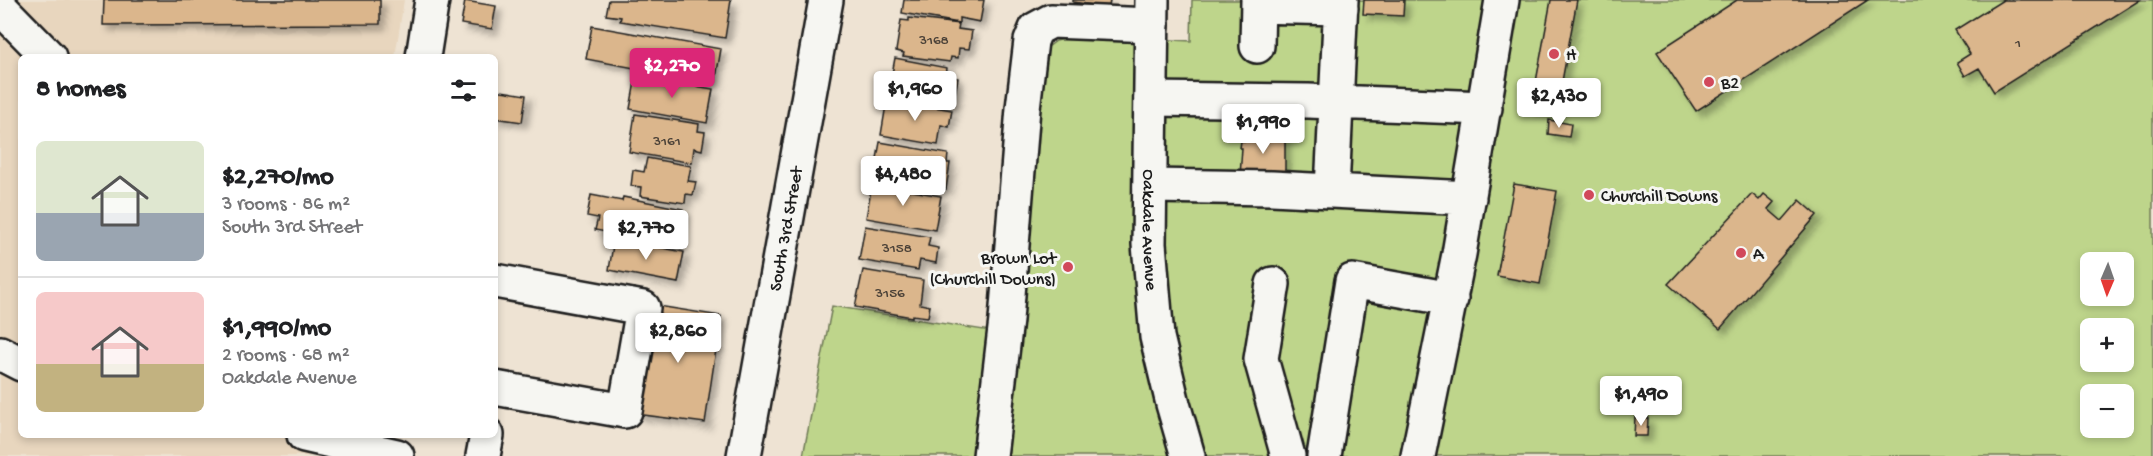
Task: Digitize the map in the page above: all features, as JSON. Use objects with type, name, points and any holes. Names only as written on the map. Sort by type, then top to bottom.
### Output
[{"type":"main road","points":[[423,54],[432,0]]},
{"type":"main road","name":"South 3rd Street","points":[[744,456],[826,0]]},
{"type":"main road","points":[[1418,456],[1451,298],[1502,0]]},
{"type":"main road","points":[[1257,46],[1258,3],[1341,4],[1332,190]]},
{"type":"main road","points":[[0,8],[46,54]]},
{"type":"main road","points":[[990,456],[1006,320],[1023,108],[1031,40],[1036,29],[1051,21],[1152,12]]},
{"type":"main road","name":"Oakdale Avenue","points":[[1152,12],[1149,244],[1157,337],[1188,456]]},
{"type":"main road","points":[[1151,99],[1336,102],[1485,108]]},
{"type":"main road","points":[[1150,186],[1332,190],[1469,198]]},
{"type":"main road","points":[[498,282],[643,308],[625,411],[498,389]]},
{"type":"main road","points":[[1324,456],[1352,282],[1451,298]]},
{"type":"main road","points":[[1273,284],[1261,359],[1288,456]]},
{"type":"main road","points":[[0,353],[18,362]]},
{"type":"main road","points":[[318,438],[397,456]]},
{"type":"main road","points":[[483,456],[486,438]]},
{"type":"shaded area","points":[[0,0],[404,0],[395,54],[18,54],[18,438],[323,438],[319,456],[0,456]]},
{"type":"green space","name":"Churchill Downs","points":[[1192,0],[2153,0],[2153,456],[803,456],[832,306],[990,331],[1044,50],[1056,41],[1079,35],[1191,41]]},
{"type":"building","points":[[104,0],[380,0],[380,24],[103,25]]},
{"type":"building","points":[[609,0],[731,0],[725,38],[620,21],[621,17],[606,15]]},
{"type":"building","points":[[904,0],[984,0],[980,22],[959,18],[959,23],[902,13]]},
{"type":"building","points":[[1073,0],[1110,0],[1109,7],[1073,2]]},
{"type":"building","points":[[1364,0],[1404,0],[1403,16],[1363,14]]},
{"type":"building","name":"H","points":[[1551,0],[1577,0],[1556,114],[1531,109]]},
{"type":"building","name":"B2","points":[[1737,0],[1868,0],[1696,111],[1657,52]]},
{"type":"building","points":[[2003,0],[2140,0],[1994,92],[1979,68],[1965,76],[1957,62],[1970,54],[1955,30]]},
{"type":"building","points":[[465,1],[496,6],[492,29],[461,24]]},
{"type":"building","points":[[909,18],[959,24],[958,29],[972,31],[969,49],[959,48],[958,58],[951,57],[950,62],[903,56],[904,53],[896,51],[901,20],[909,21]]},
{"type":"building","points":[[592,26],[721,49],[715,83],[586,59]]},
{"type":"building","points":[[895,58],[947,68],[946,76],[958,78],[953,106],[888,95]]},
{"type":"building","points":[[636,76],[713,89],[707,123],[630,109]]},
{"type":"building","points":[[498,90],[526,95],[522,122],[498,118]]},
{"type":"building","points":[[887,99],[952,110],[949,127],[941,125],[938,145],[881,135]]},
{"type":"building","points":[[635,114],[699,124],[698,131],[705,132],[702,150],[694,148],[692,163],[629,152]]},
{"type":"building","points":[[1549,120],[1571,124],[1569,137],[1548,134]]},
{"type":"building","points":[[1248,133],[1285,133],[1285,174],[1240,176],[1241,141],[1247,141]]},
{"type":"building","points":[[880,142],[948,154],[947,163],[950,163],[946,189],[874,175]]},
{"type":"building","points":[[647,158],[691,166],[688,181],[696,182],[693,195],[686,194],[685,203],[640,196],[641,187],[631,186],[633,170],[644,172]]},
{"type":"building","points":[[872,184],[941,196],[935,230],[866,218]]},
{"type":"building","points":[[1514,184],[1557,191],[1540,284],[1497,276]]},
{"type":"building","name":"A","points":[[1752,194],[1759,200],[1764,194],[1774,202],[1768,209],[1782,221],[1800,200],[1817,215],[1720,329],[1668,284]]},
{"type":"building","points":[[591,195],[622,201],[623,197],[683,209],[677,245],[595,230],[598,218],[587,216]]},
{"type":"building","points":[[865,226],[930,237],[928,246],[938,248],[936,263],[920,260],[918,270],[859,260]]},
{"type":"building","points":[[614,239],[684,252],[678,283],[609,270]]},
{"type":"building","points":[[863,270],[923,280],[920,304],[930,306],[928,317],[912,315],[912,317],[855,307]]},
{"type":"building","points":[[652,305],[721,316],[705,423],[636,414]]},
{"type":"building","points":[[1635,417],[1648,418],[1647,436],[1634,436]]},
{"type":"place","name":"H","points":[[1554,54]]},
{"type":"place","name":"B2","points":[[1709,82]]},
{"type":"place","name":"Churchill Downs","points":[[1589,195]]},
{"type":"place","name":"A","points":[[1741,253]]},
{"type":"place","name":"Brown Lot (Churchill Downs)","points":[[1068,267]]}]
